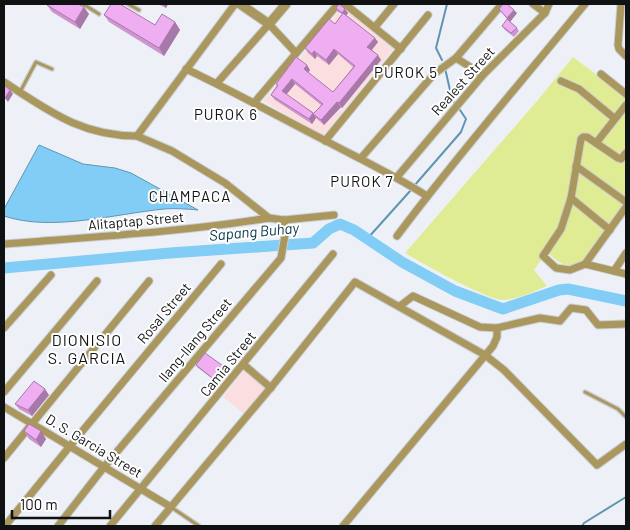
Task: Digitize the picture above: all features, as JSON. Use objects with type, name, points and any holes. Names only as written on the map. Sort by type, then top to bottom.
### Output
[{"type":"street","points":[[137,136],[235,4]]},
{"type":"street","points":[[240,4],[269,24],[296,53]]},
{"type":"street","points":[[217,83],[286,4]]},
{"type":"street","points":[[254,102],[338,4]]},
{"type":"street","points":[[345,4],[402,49]]},
{"type":"street","points":[[375,27],[394,4]]},
{"type":"street","points":[[361,158],[434,74],[456,58],[502,4]]},
{"type":"street","points":[[533,4],[545,13]]},
{"type":"street","name":"Realest Street","points":[[397,177],[483,75],[545,13],[549,4]]},
{"type":"street","points":[[396,236],[585,4]]},
{"type":"street","points":[[621,4],[618,49],[626,56]]},
{"type":"street","points":[[325,141],[428,15]]},
{"type":"street","points":[[619,17],[626,21]]},
{"type":"street","points":[[456,58],[483,75]]},
{"type":"street","points":[[186,69],[217,83],[325,141],[361,158],[427,196]]},
{"type":"street","points":[[600,74],[626,94]]},
{"type":"street","points":[[561,81],[579,89],[614,118]]},
{"type":"street","points":[[4,82],[68,121],[89,130],[117,136],[137,136],[172,151],[225,183],[269,218]]},
{"type":"street","points":[[596,143],[626,105]]},
{"type":"street","points":[[626,153],[621,159],[588,137],[583,137],[580,140],[571,198],[561,229],[543,256],[556,268],[570,270],[585,264],[626,207]]},
{"type":"street","points":[[576,166],[626,202]]},
{"type":"street","points":[[571,198],[610,230]]},
{"type":"street","name":"Alitaptap Street","points":[[4,244],[154,232],[269,218],[284,220],[334,215]]},
{"type":"street","name":"Ilang-Ilang Street","points":[[58,526],[104,467],[281,258],[285,235],[284,220]]},
{"type":"street","points":[[614,271],[626,253]]},
{"type":"street","name":"Camia Street","points":[[110,526],[333,254]]},
{"type":"street","name":"Rosal Street","points":[[5,526],[221,264]]},
{"type":"street","points":[[585,264],[626,274]]},
{"type":"street","points":[[4,328],[51,275]]},
{"type":"street","points":[[4,392],[97,281]]},
{"type":"street","points":[[4,458],[149,281]]},
{"type":"street","points":[[155,526],[271,388],[355,282],[485,354],[504,370],[597,465],[626,444]]},
{"type":"street","points":[[400,306],[413,296],[480,327],[497,328],[540,318],[560,321],[571,308],[586,310],[598,325],[626,324]]},
{"type":"street","points":[[344,526],[493,346],[497,337],[497,328]]},
{"type":"street","points":[[244,364],[271,388]]},
{"type":"street","name":"D. S. Garcia Street","points":[[4,407],[171,507]]},
{"type":"lane","points":[[84,4],[99,14]]},
{"type":"lane","points":[[128,4],[139,10]]},
{"type":"lane","points":[[20,92],[36,62],[52,69]]},
{"type":"lane","points":[[585,392],[618,409],[626,417]]},
{"type":"lane","points":[[171,507],[199,526]]},
{"type":"shaded area","points":[[349,12],[394,48],[323,136],[263,101],[338,13],[345,18]]},
{"type":"shaded area","points":[[245,369],[268,388],[245,415],[223,397]]},
{"type":"green space","points":[[573,57],[626,97],[626,206],[584,263],[567,265],[560,263],[547,252],[534,270],[547,286],[520,297],[503,300],[469,288],[405,253],[537,101]]},
{"type":"water","points":[[39,145],[83,164],[115,168],[131,173],[198,210],[164,209],[63,222],[42,222],[4,216],[4,209]]},
{"type":"building","points":[[48,4],[78,4],[84,7],[75,22]]},
{"type":"building","points":[[111,4],[120,4],[155,25],[162,14],[175,22],[159,48],[104,15]]},
{"type":"building","points":[[339,4],[345,9],[342,13],[336,8]]},
{"type":"building","points":[[503,4],[507,4],[514,10],[507,18],[499,9]]},
{"type":"building","points":[[343,13],[375,38],[367,47],[378,55],[339,103],[337,102],[321,120],[313,114],[323,104],[292,79],[282,91],[313,113],[309,119],[271,95],[278,85],[276,84],[296,57],[307,65],[304,69],[333,92],[355,66],[334,49],[326,60],[314,51],[312,54],[305,48],[329,19],[335,24]]},
{"type":"building","points":[[507,19],[517,28],[511,33],[502,26]]},
{"type":"building","points":[[4,85],[10,90],[5,98],[4,97]]},
{"type":"building","points":[[205,353],[226,368],[216,381],[196,365]]},
{"type":"building","points":[[34,381],[45,389],[28,410],[15,404]]},
{"type":"building","points":[[29,424],[41,431],[36,440],[24,431]]},
{"type":"waterway","points":[[442,60],[436,48],[447,4]]},
{"type":"waterway","points":[[445,68],[452,99],[455,104]]},
{"type":"waterway","points":[[414,186],[461,132],[466,119],[458,107]]},
{"type":"waterway","points":[[367,239],[411,190]]},
{"type":"waterway","name":"Sapang Buhay","points":[[4,268],[170,253],[313,243],[329,229],[340,224],[354,230],[402,262],[455,291],[503,309],[559,290],[568,289],[626,301]]},
{"type":"waterway","points":[[582,526],[626,497]]},
{"type":"district","name":"PUROK 5","points":[[406,73]]},
{"type":"district","name":"PUROK 6","points":[[226,115]]},
{"type":"district","name":"PUROK 7","points":[[362,182]]},
{"type":"district","name":"CHAMPACA","points":[[190,197]]},
{"type":"district","name":"DIONISIO S. GARCIA","points":[[87,349]]}]
